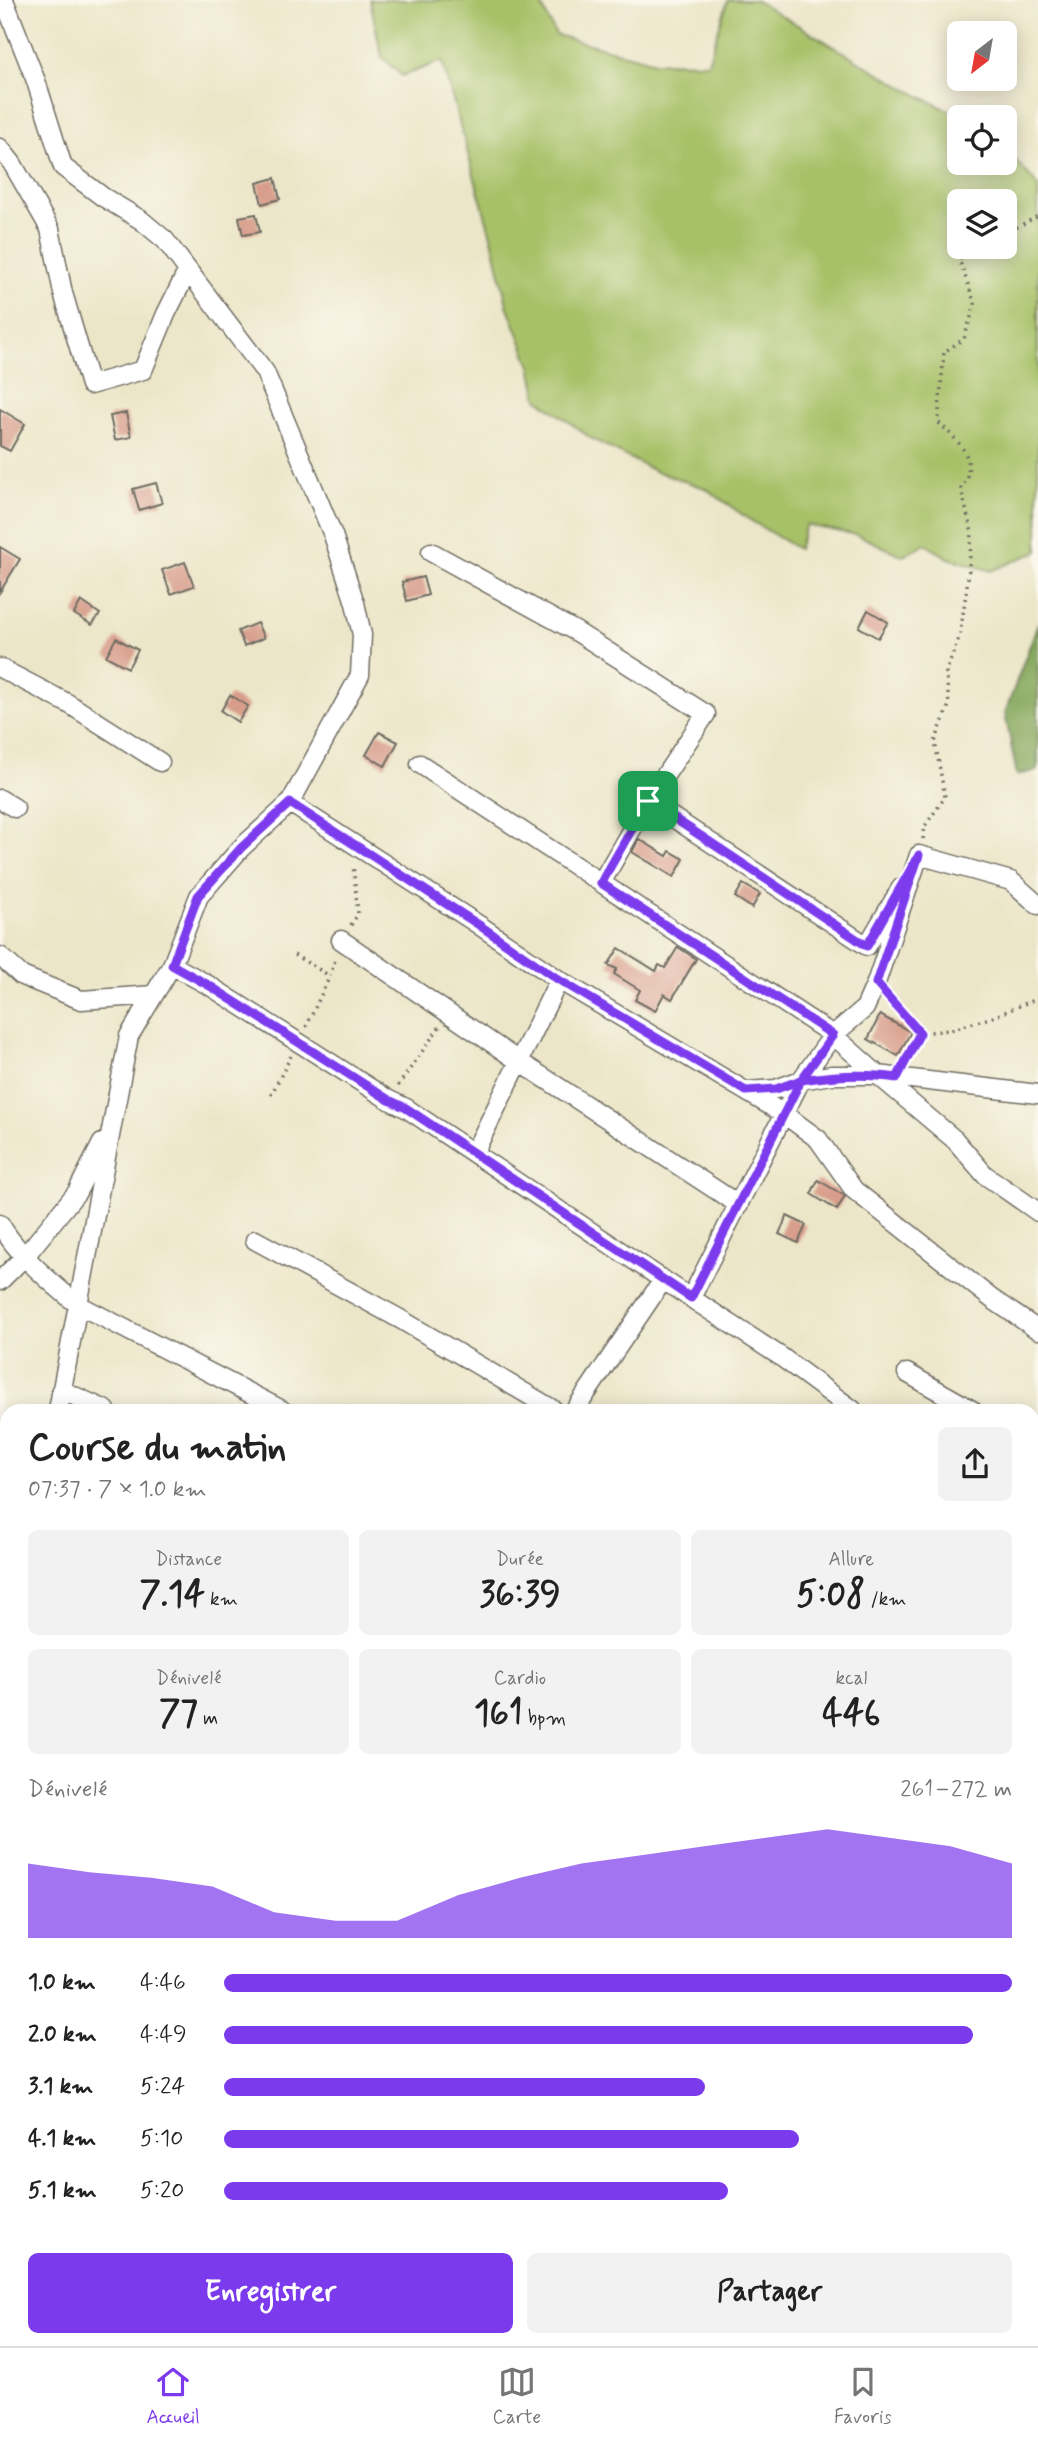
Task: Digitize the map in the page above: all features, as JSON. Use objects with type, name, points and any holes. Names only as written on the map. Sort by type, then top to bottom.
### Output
[{"type":"street","points":[[4,0],[36,80],[63,167],[166,240],[265,372],[333,536],[355,603],[362,635],[360,675],[290,803],[241,848],[198,896],[172,965],[128,1036],[59,1404]]},
{"type":"street","points":[[0,148],[12,163],[50,229],[63,293],[90,385],[143,370],[188,270]]},
{"type":"street","points":[[431,552],[577,632],[706,714],[648,801],[601,883]]},
{"type":"street","points":[[0,668],[69,704],[160,762]]},
{"type":"street","points":[[420,764],[833,1035],[955,1140],[985,1175],[1038,1212]]},
{"type":"street","points":[[648,801],[867,946],[919,855]]},
{"type":"street","points":[[290,803],[559,980],[785,1114],[818,1139],[854,1190],[992,1299],[1038,1329]]},
{"type":"street","points":[[919,855],[1011,881],[1038,905]]},
{"type":"street","points":[[691,1298],[801,1080],[833,1035],[865,1008],[919,855]]},
{"type":"street","points":[[341,940],[520,1062],[739,1205]]},
{"type":"street","points":[[0,956],[22,976],[81,1000],[154,995]]},
{"type":"street","points":[[172,965],[406,1108],[780,1356],[845,1404]]},
{"type":"street","points":[[474,1153],[559,980]]},
{"type":"street","points":[[746,1091],[776,1089],[801,1080],[831,1075],[878,1075],[1038,1094]]},
{"type":"street","points":[[0,1281],[26,1255],[77,1192],[112,1124]]},
{"type":"street","points":[[0,1224],[6,1236],[52,1284],[77,1304],[270,1404]]},
{"type":"street","points":[[255,1240],[400,1319],[544,1404]]},
{"type":"street","points":[[579,1404],[663,1280]]},
{"type":"street","points":[[907,1373],[961,1404]]},
{"type":"street","points":[[61,1390],[92,1404]]},
{"type":"path","points":[[1017,227],[1038,216]]},
{"type":"path","points":[[919,855],[925,826],[945,797],[935,743],[949,705],[946,672],[960,635],[972,533],[961,489],[970,476],[967,455],[958,440],[938,422],[944,352],[964,339],[975,303],[959,259]]},
{"type":"path","points":[[271,1095],[330,976],[341,940],[358,914],[355,874],[347,839]]},
{"type":"path","points":[[294,955],[330,976]]},
{"type":"path","points":[[876,983],[920,1033]]},
{"type":"path","points":[[920,1033],[950,1030],[993,1017],[1038,998]]},
{"type":"path","points":[[389,1100],[449,1013]]},
{"type":"path","points":[[897,1078],[920,1033]]},
{"type":"green space","points":[[370,0],[539,0],[556,35],[655,62],[708,63],[728,0],[755,0],[908,90],[947,110],[947,175],[1017,175],[1017,162],[1038,185],[1038,551],[991,571],[949,558],[925,544],[903,556],[858,535],[806,525],[798,549],[705,488],[655,471],[592,439],[538,399],[531,366],[507,305],[493,243],[442,61],[402,76],[382,57]]},
{"type":"green space","points":[[1038,623],[1038,770],[1017,775],[1005,713]]},
{"type":"building","points":[[275,178],[280,199],[262,204],[257,183]]},
{"type":"building","points":[[256,214],[260,232],[243,235],[239,217]]},
{"type":"building","points":[[0,409],[25,424],[10,451],[0,446]]},
{"type":"building","points":[[126,413],[131,437],[115,440],[110,416]]},
{"type":"building","points":[[156,483],[162,503],[139,510],[133,489]]},
{"type":"building","points":[[0,547],[20,559],[0,592]]},
{"type":"building","points":[[185,562],[194,586],[171,594],[162,570]]},
{"type":"building","points":[[423,577],[428,595],[407,601],[402,582]]},
{"type":"building","points":[[81,601],[100,614],[92,625],[74,614]]},
{"type":"building","points":[[868,610],[888,622],[878,638],[859,627]]},
{"type":"building","points":[[257,623],[264,638],[244,646],[238,631]]},
{"type":"building","points":[[116,638],[138,650],[128,668],[106,656]]},
{"type":"building","points":[[230,695],[248,706],[238,722],[221,711]]},
{"type":"building","points":[[379,732],[398,742],[385,766],[366,755]]},
{"type":"building","points":[[639,839],[667,856],[670,851],[684,859],[674,877],[632,852]]},
{"type":"building","points":[[743,884],[760,894],[752,908],[735,897]]},
{"type":"building","points":[[678,947],[696,959],[672,999],[664,994],[655,1011],[635,1000],[640,990],[614,974],[617,969],[608,965],[619,948],[656,971],[659,965],[665,968]]},
{"type":"building","points":[[880,1015],[911,1032],[898,1056],[868,1039]]},
{"type":"building","points":[[818,1180],[845,1196],[837,1210],[811,1194]]},
{"type":"building","points":[[787,1216],[806,1225],[798,1243],[779,1234]]},
{"type":"route","points":[[648,801],[601,883],[833,1035],[801,1080],[776,1089],[746,1091],[559,980],[290,803],[241,848],[198,896],[172,965],[406,1108],[691,1298],[801,1080],[831,1075],[878,1075],[897,1078],[920,1033],[876,983],[919,855],[867,946],[648,801]]}]
